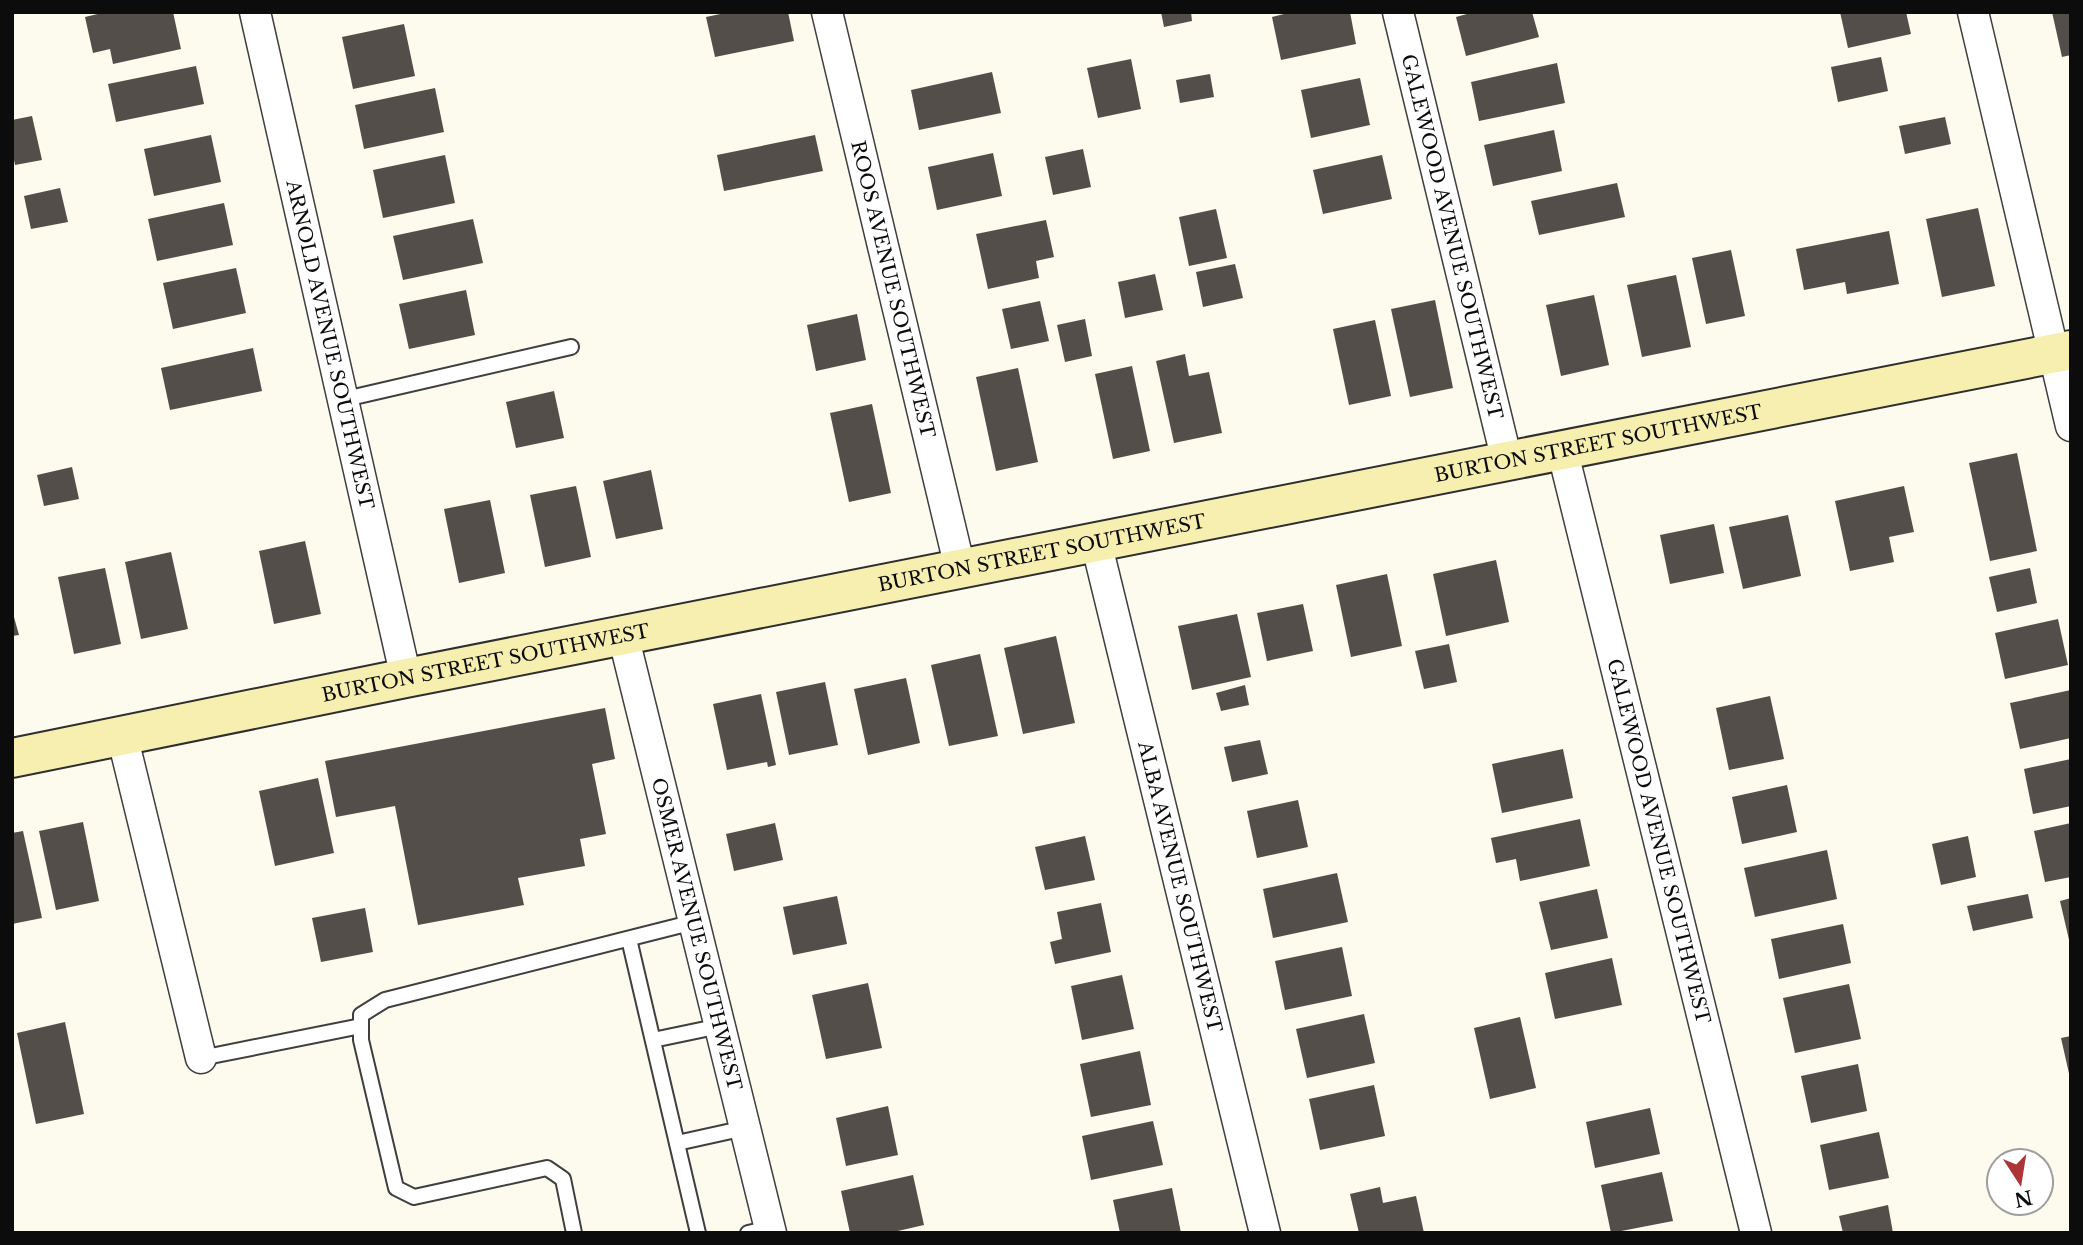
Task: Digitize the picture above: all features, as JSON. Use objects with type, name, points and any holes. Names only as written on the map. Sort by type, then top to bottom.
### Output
[{"type":"main road","name":"BURTON STREET SOUTHWEST","points":[[12,758],[960,568],[2062,352]]},
{"type":"street","name":"ARNOLD AVENUE SOUTHWEST","points":[[255,12],[406,678]]},
{"type":"street","name":"ROOS AVENUE SOUTHWEST","points":[[827,12],[960,568]]},
{"type":"street","name":"GALEWOOD AVENUE SOUTHWEST","points":[[1398,12],[1507,461]]},
{"type":"street","points":[[1973,12],[2062,352],[2071,425]]},
{"type":"street","name":"GALEWOOD AVENUE SOUTHWEST","points":[[1562,449],[1756,1233]]},
{"type":"street","name":"ALBA AVENUE SOUTHWEST","points":[[1096,542],[1265,1233]]},
{"type":"street","name":"OSMER AVENUE SOUTHWEST","points":[[623,635],[745,1128],[763,1231]]},
{"type":"street","points":[[122,735],[201,1058]]},
{"type":"lane","points":[[341,400],[571,347]]},
{"type":"lane","points":[[574,1233],[563,1179],[547,1168],[414,1197],[396,1188],[361,1040],[361,1015],[385,1000],[694,922]]},
{"type":"lane","points":[[629,939],[698,1233]]},
{"type":"lane","points":[[201,1058],[361,1026]]},
{"type":"lane","points":[[653,1040],[720,1026]]},
{"type":"lane","points":[[677,1143],[745,1128]]},
{"type":"building","points":[[106,12],[173,12],[181,49],[113,64],[110,49],[93,53],[85,17]]},
{"type":"building","points":[[730,12],[788,12],[794,41],[715,57],[706,17]]},
{"type":"building","points":[[1161,12],[1191,12],[1192,21],[1164,27]]},
{"type":"building","points":[[1292,12],[1350,12],[1356,44],[1281,60],[1272,17]]},
{"type":"building","points":[[1474,12],[1532,12],[1539,37],[1466,56],[1456,17]]},
{"type":"building","points":[[1840,12],[1906,12],[1911,34],[1848,48]]},
{"type":"building","points":[[2052,12],[2071,12],[2071,55],[2062,57]]},
{"type":"building","points":[[404,24],[415,76],[353,89],[342,37]]},
{"type":"building","points":[[1881,57],[1888,91],[1838,102],[1831,67]]},
{"type":"building","points":[[1131,59],[1141,109],[1098,118],[1087,68]]},
{"type":"building","points":[[1557,63],[1565,103],[1479,121],[1471,82]]},
{"type":"building","points":[[196,66],[204,104],[116,122],[108,84]]},
{"type":"building","points":[[992,72],[1001,113],[919,130],[911,90]]},
{"type":"building","points":[[1210,74],[1214,97],[1180,103],[1176,80]]},
{"type":"building","points":[[1360,78],[1370,125],[1311,138],[1301,90]]},
{"type":"building","points":[[435,88],[444,132],[364,149],[355,105]]},
{"type":"building","points":[[32,116],[42,160],[15,165],[12,120]]},
{"type":"building","points":[[1945,117],[1951,144],[1905,154],[1899,126]]},
{"type":"building","points":[[1554,130],[1562,171],[1493,186],[1484,145]]},
{"type":"building","points":[[211,135],[221,182],[154,196],[144,149]]},
{"type":"building","points":[[815,135],[823,171],[724,191],[717,155]]},
{"type":"building","points":[[1083,149],[1091,187],[1053,195],[1045,157]]},
{"type":"building","points":[[993,153],[1002,196],[937,210],[928,167]]},
{"type":"building","points":[[445,155],[455,203],[383,218],[373,170]]},
{"type":"building","points":[[1382,155],[1392,199],[1323,214],[1313,170]]},
{"type":"building","points":[[1617,183],[1625,217],[1539,235],[1531,201]]},
{"type":"building","points":[[60,188],[68,222],[31,229],[24,196]]},
{"type":"building","points":[[224,203],[233,245],[157,261],[148,219]]},
{"type":"building","points":[[1978,208],[1995,286],[1942,297],[1926,219]]},
{"type":"building","points":[[1216,209],[1227,258],[1189,266],[1179,217]]},
{"type":"building","points":[[473,219],[483,263],[403,280],[393,236]]},
{"type":"building","points":[[1046,220],[1054,257],[1036,261],[1039,278],[988,289],[976,234]]},
{"type":"building","points":[[1889,231],[1899,284],[1847,294],[1845,282],[1804,290],[1796,249]]},
{"type":"building","points":[[1731,250],[1745,316],[1706,324],[1692,258]]},
{"type":"building","points":[[1235,264],[1243,298],[1203,307],[1196,272]]},
{"type":"building","points":[[236,268],[246,313],[173,329],[163,283]]},
{"type":"building","points":[[1155,274],[1163,310],[1125,318],[1118,282]]},
{"type":"building","points":[[1676,275],[1691,347],[1642,357],[1627,285]]},
{"type":"building","points":[[466,290],[475,335],[409,349],[399,304]]},
{"type":"building","points":[[1594,295],[1609,365],[1561,376],[1546,305]]},
{"type":"building","points":[[1435,300],[1453,388],[1410,397],[1391,309]]},
{"type":"building","points":[[1040,301],[1049,341],[1011,349],[1002,309]]},
{"type":"building","points":[[857,314],[866,360],[816,371],[807,325]]},
{"type":"building","points":[[1085,319],[1092,356],[1065,362],[1057,325]]},
{"type":"building","points":[[1375,320],[1391,396],[1349,405],[1333,329]]},
{"type":"building","points":[[253,348],[262,391],[170,410],[161,368]]},
{"type":"building","points":[[1185,354],[1189,376],[1209,372],[1222,433],[1174,443],[1156,361]]},
{"type":"building","points":[[1132,366],[1150,451],[1113,459],[1095,374]]},
{"type":"building","points":[[1018,368],[1038,462],[996,471],[976,377]]},
{"type":"building","points":[[554,391],[564,438],[516,448],[506,402]]},
{"type":"building","points":[[872,404],[891,493],[849,502],[830,413]]},
{"type":"building","points":[[2017,453],[2037,551],[1990,561],[1969,463]]},
{"type":"building","points":[[72,467],[79,499],[44,506],[37,475]]},
{"type":"building","points":[[651,470],[663,529],[616,539],[603,481]]},
{"type":"building","points":[[576,486],[591,557],[545,567],[530,495]]},
{"type":"building","points":[[1904,486],[1914,532],[1889,537],[1894,562],[1850,571],[1835,501]]},
{"type":"building","points":[[490,500],[505,573],[459,583],[444,509]]},
{"type":"building","points":[[1788,515],[1801,576],[1743,589],[1729,527]]},
{"type":"building","points":[[1714,524],[1724,573],[1670,584],[1660,535]]},
{"type":"building","points":[[305,541],[321,614],[274,624],[259,551]]},
{"type":"building","points":[[171,552],[188,629],[141,639],[125,562]]},
{"type":"building","points":[[1496,560],[1509,622],[1446,636],[1433,574]]},
{"type":"building","points":[[105,568],[121,644],[74,654],[58,577]]},
{"type":"building","points":[[2030,568],[2037,603],[1997,612],[1989,577]]},
{"type":"building","points":[[1387,574],[1402,646],[1351,657],[1336,585]]},
{"type":"building","points":[[1303,604],[1313,651],[1267,661],[1257,613]]},
{"type":"building","points":[[12,610],[19,635],[12,636]]},
{"type":"building","points":[[1237,614],[1251,677],[1192,690],[1178,626]]},
{"type":"building","points":[[2058,619],[2068,665],[2005,679],[1995,633]]},
{"type":"building","points":[[1056,636],[1075,723],[1023,734],[1004,648]]},
{"type":"building","points":[[1449,644],[1457,682],[1424,689],[1415,651]]},
{"type":"building","points":[[980,654],[998,736],[949,746],[931,665]]},
{"type":"building","points":[[906,678],[920,743],[868,755],[854,689]]},
{"type":"building","points":[[825,682],[838,745],[789,755],[776,692]]},
{"type":"building","points":[[1245,685],[1249,705],[1221,711],[1216,693]]},
{"type":"building","points":[[2071,690],[2071,738],[2020,749],[2010,703]]},
{"type":"building","points":[[761,694],[776,765],[768,767],[767,762],[727,770],[713,704]]},
{"type":"building","points":[[1770,696],[1784,759],[1729,770],[1716,708]]},
{"type":"building","points":[[605,708],[615,759],[592,764],[606,834],[580,839],[585,866],[518,878],[524,905],[418,925],[395,806],[336,817],[325,761]]},
{"type":"building","points":[[1260,740],[1268,774],[1232,782],[1224,747]]},
{"type":"building","points":[[1563,749],[1573,798],[1502,813],[1492,764]]},
{"type":"building","points":[[2071,759],[2071,806],[2033,814],[2024,769]]},
{"type":"building","points":[[318,778],[334,853],[275,866],[259,791]]},
{"type":"building","points":[[1787,785],[1797,832],[1742,844],[1732,797]]},
{"type":"building","points":[[1298,800],[1308,847],[1257,858],[1247,811]]},
{"type":"building","points":[[1580,819],[1590,866],[1520,881],[1516,859],[1496,863],[1491,838]]},
{"type":"building","points":[[83,822],[99,901],[56,910],[39,831]]},
{"type":"building","points":[[775,823],[783,860],[734,871],[726,834]]},
{"type":"building","points":[[2071,823],[2071,877],[2045,882],[2034,831]]},
{"type":"building","points":[[23,831],[42,918],[12,924],[12,833]]},
{"type":"building","points":[[1085,836],[1095,880],[1045,890],[1035,847]]},
{"type":"building","points":[[1968,836],[1976,877],[1941,885],[1932,844]]},
{"type":"building","points":[[1827,850],[1837,899],[1755,917],[1744,868]]},
{"type":"building","points":[[1337,873],[1348,922],[1273,938],[1263,889]]},
{"type":"building","points":[[1597,889],[1608,938],[1551,950],[1539,902]]},
{"type":"building","points":[[2028,894],[2033,918],[1973,931],[1967,906]]},
{"type":"building","points":[[837,896],[847,944],[793,955],[783,907]]},
{"type":"building","points":[[2071,898],[2071,944],[2070,944],[2060,901]]},
{"type":"building","points":[[1101,903],[1111,952],[1055,964],[1050,942],[1062,939],[1057,912]]},
{"type":"building","points":[[365,908],[373,952],[321,962],[312,918]]},
{"type":"building","points":[[1843,924],[1851,963],[1779,979],[1771,939]]},
{"type":"building","points":[[1342,947],[1352,996],[1285,1010],[1275,961]]},
{"type":"building","points":[[1612,958],[1622,1005],[1555,1019],[1545,973]]},
{"type":"building","points":[[1122,975],[1134,1029],[1082,1040],[1071,986]]},
{"type":"building","points":[[868,983],[882,1048],[826,1059],[812,995]]},
{"type":"building","points":[[1849,984],[1861,1039],[1795,1053],[1783,998]]},
{"type":"building","points":[[1364,1014],[1375,1063],[1307,1078],[1296,1029]]},
{"type":"building","points":[[1520,1017],[1536,1088],[1490,1099],[1474,1028]]},
{"type":"building","points":[[65,1022],[84,1114],[36,1124],[17,1033]]},
{"type":"building","points":[[2071,1036],[2071,1078],[2070,1078],[2061,1038]]},
{"type":"building","points":[[1140,1051],[1151,1105],[1091,1117],[1080,1064]]},
{"type":"building","points":[[1858,1064],[1867,1111],[1811,1123],[1801,1076]]},
{"type":"building","points":[[1374,1085],[1385,1136],[1320,1150],[1309,1099]]},
{"type":"building","points":[[888,1106],[898,1155],[846,1166],[836,1118]]},
{"type":"building","points":[[1650,1108],[1660,1154],[1595,1168],[1586,1122]]},
{"type":"building","points":[[1153,1121],[1163,1165],[1091,1180],[1082,1136]]},
{"type":"building","points":[[1879,1132],[1889,1178],[1829,1190],[1820,1145]]},
{"type":"building","points":[[1662,1172],[1673,1221],[1611,1233],[1601,1185]]},
{"type":"building","points":[[913,1175],[924,1225],[889,1233],[850,1233],[841,1191]]},
{"type":"building","points":[[1380,1187],[1383,1203],[1416,1196],[1424,1233],[1359,1233],[1350,1194]]},
{"type":"building","points":[[1172,1188],[1181,1233],[1120,1233],[1113,1200]]},
{"type":"building","points":[[1888,1205],[1893,1233],[1843,1233],[1839,1216]]}]
